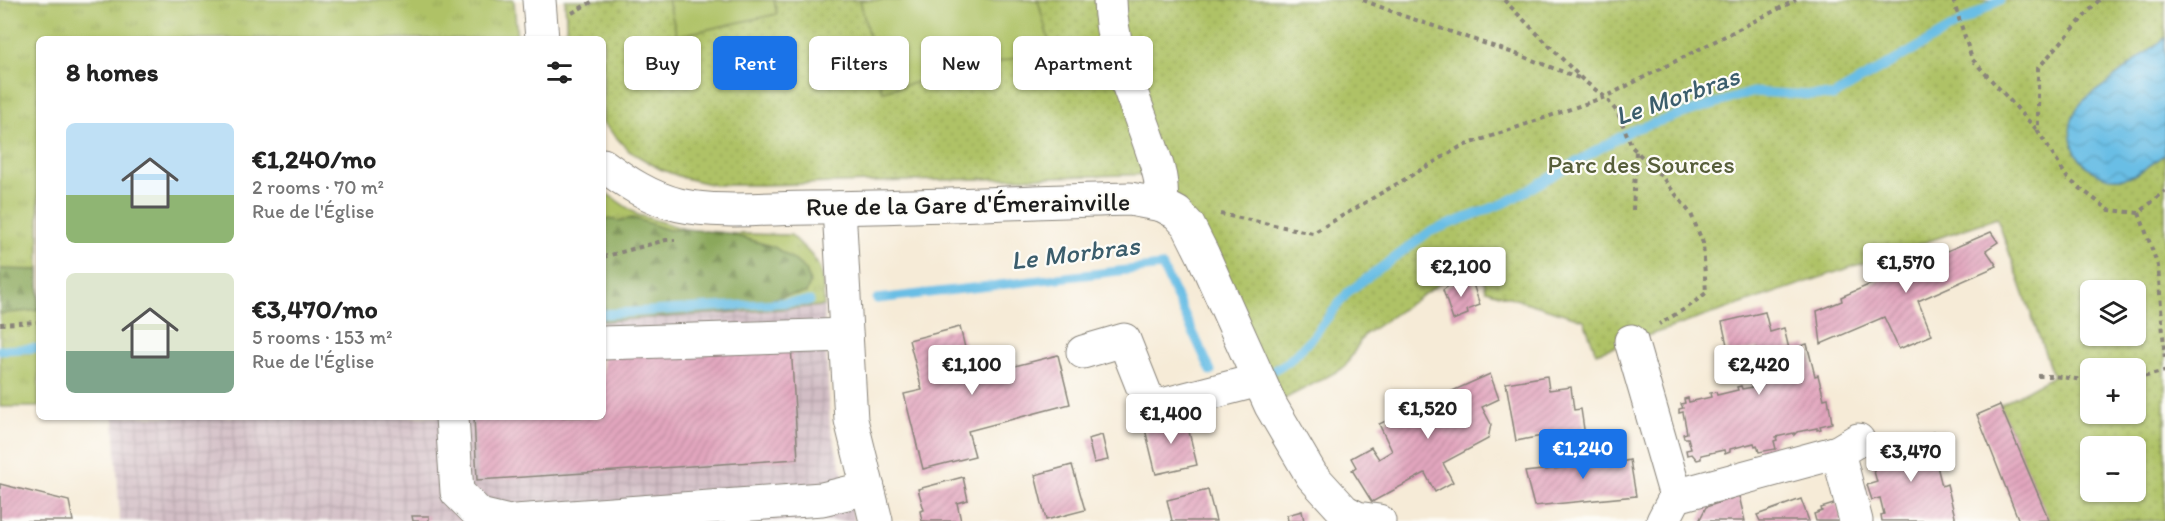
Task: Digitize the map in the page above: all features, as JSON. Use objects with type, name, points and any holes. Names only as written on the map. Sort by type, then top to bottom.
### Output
[{"type":"street","points":[[538,0],[542,36]]},
{"type":"street","points":[[1110,0],[1110,17],[1117,49],[1160,174],[1162,205]]},
{"type":"street","name":"Rue de la Gare d'Émerainville","points":[[606,167],[626,182],[652,196],[702,209],[839,208],[1130,199],[1162,205],[1177,213],[1188,225],[1258,380],[1288,438],[1312,476],[1344,511],[1357,518],[1378,521]]},
{"type":"street","points":[[515,521],[822,499],[873,506],[851,420],[839,208]]},
{"type":"street","points":[[606,343],[846,334]]},
{"type":"street","points":[[1083,352],[1124,340],[1151,408],[1258,380]]},
{"type":"street","points":[[1631,341],[1669,508],[1848,446],[1857,521]]},
{"type":"street","points":[[452,420],[457,492],[480,515],[505,521]]},
{"type":"path","points":[[1363,0],[1583,80]]},
{"type":"path","points":[[1504,0],[1583,80],[1605,97],[1618,113],[1634,149],[1662,177],[1691,214],[1703,243],[1706,293],[1688,307],[1631,341]]},
{"type":"path","points":[[1188,225],[1215,213],[1313,233],[1460,147],[1605,97],[1796,0]]},
{"type":"path","points":[[1953,0],[1972,59],[2038,131],[2068,179],[2109,210],[2139,213],[2165,191]]},
{"type":"path","points":[[2038,131],[2038,68],[2099,0]]},
{"type":"path","points":[[1633,210],[1634,149]]},
{"type":"path","points":[[2139,213],[2158,266],[2165,361]]},
{"type":"path","points":[[606,256],[666,240]]},
{"type":"path","points":[[0,324],[36,322]]},
{"type":"path","points":[[2146,376],[2165,371]]},
{"type":"path","points":[[2038,376],[2080,380]]},
{"type":"shaded area","points":[[824,306],[830,426],[855,521],[120,521],[114,420],[606,420],[606,321]]},
{"type":"green space","points":[[0,0],[514,0],[517,36],[36,36],[36,407],[0,407]]},
{"type":"green space","name":"Parc des Sources","points":[[565,0],[2165,0],[2165,521],[2049,521],[2000,405],[2053,376],[1997,218],[1596,353],[1584,320],[1486,290],[1479,257],[1364,335],[1342,369],[1271,406],[1159,174],[715,185],[684,178],[660,169],[629,151],[606,126],[606,36],[567,36]]},
{"type":"green space","points":[[668,0],[774,0],[777,14],[677,36]]},
{"type":"green space","points":[[860,0],[1038,0],[1048,36],[1013,36],[1013,58],[1001,61],[1001,36],[921,36],[921,81],[909,84],[909,36],[869,36]]},
{"type":"green space","points":[[606,193],[638,215],[685,229],[705,233],[791,235],[818,265],[821,273],[824,306],[606,321]]},
{"type":"green space","points":[[633,218],[669,230],[685,229],[727,233],[774,247],[806,270],[810,283],[806,293],[787,295],[723,313],[606,321],[606,219],[618,221]]},
{"type":"green space","points":[[0,269],[36,270],[36,310],[0,314]]},
{"type":"water","points":[[2165,38],[2165,154],[2131,176],[2117,178],[2103,176],[2091,170],[2074,150],[2071,123],[2076,110],[2088,96]]},
{"type":"building","points":[[1991,232],[1998,242],[1986,250],[1997,266],[1918,301],[1932,335],[1899,349],[1884,317],[1821,344],[1817,311],[1842,301],[1841,297]]},
{"type":"building","points":[[1471,278],[1480,305],[1467,310],[1468,314],[1453,320],[1443,290],[1456,281],[1457,283]]},
{"type":"building","points":[[1765,312],[1770,332],[1784,328],[1789,349],[1807,344],[1815,376],[1818,375],[1824,399],[1828,398],[1832,423],[1820,426],[1821,429],[1817,430],[1817,428],[1797,432],[1794,435],[1794,433],[1776,437],[1777,440],[1774,441],[1776,449],[1759,452],[1754,443],[1730,449],[1730,452],[1725,454],[1724,450],[1701,455],[1701,459],[1697,460],[1692,454],[1687,455],[1686,450],[1691,449],[1688,438],[1684,438],[1683,434],[1687,433],[1683,412],[1679,413],[1679,409],[1683,408],[1681,404],[1685,403],[1684,399],[1688,398],[1689,402],[1711,397],[1710,393],[1716,392],[1717,395],[1738,390],[1737,387],[1741,386],[1742,389],[1754,387],[1753,383],[1757,382],[1757,386],[1765,383],[1757,348],[1729,354],[1722,322]]},
{"type":"building","points":[[960,327],[972,377],[1058,355],[1070,404],[968,431],[975,456],[923,469],[904,394],[922,390],[909,340]]},
{"type":"building","points":[[791,345],[798,459],[477,480],[474,420],[606,420],[606,356]]},
{"type":"building","points":[[1490,374],[1499,399],[1482,407],[1491,424],[1488,439],[1443,463],[1453,482],[1435,492],[1425,473],[1372,502],[1352,470],[1356,467],[1351,458],[1371,447],[1379,459],[1392,451],[1379,424]]},
{"type":"building","points":[[1547,376],[1549,390],[1571,387],[1574,410],[1581,409],[1585,436],[1578,437],[1580,449],[1561,452],[1561,459],[1556,459],[1554,445],[1560,444],[1558,433],[1516,441],[1506,383]]},
{"type":"building","points":[[2000,405],[2049,520],[2019,521],[1977,415]]},
{"type":"building","points":[[1185,415],[1197,465],[1156,474],[1144,425]]},
{"type":"building","points":[[1933,432],[1941,461],[1936,462],[1942,486],[1947,484],[1956,521],[1882,521],[1881,515],[1884,514],[1880,498],[1872,500],[1867,485],[1877,482],[1870,457]]},
{"type":"building","points":[[1102,435],[1108,460],[1094,463],[1088,439]]},
{"type":"building","points":[[1620,451],[1621,462],[1630,460],[1636,496],[1534,506],[1525,472],[1570,467],[1569,457]]},
{"type":"building","points":[[1072,465],[1085,510],[1046,520],[1035,475]]},
{"type":"building","points":[[963,477],[968,500],[957,503],[961,521],[922,521],[920,511],[924,510],[918,489]]},
{"type":"building","points":[[0,484],[69,501],[73,521],[0,521]]},
{"type":"building","points":[[1208,490],[1216,521],[1172,521],[1167,500]]},
{"type":"building","points":[[1739,496],[1745,521],[1699,521],[1706,507]]},
{"type":"building","points":[[1801,499],[1809,521],[1760,521],[1757,515]]},
{"type":"building","points":[[1837,503],[1842,521],[1816,521],[1814,514],[1822,511],[1821,508]]},
{"type":"building","points":[[1302,511],[1304,521],[1288,521],[1287,515]]},
{"type":"building","points":[[412,516],[429,516],[429,521],[413,521]]},
{"type":"waterway","name":"Le Morbras","points":[[1274,370],[1289,361],[1311,339],[1348,292],[1429,232],[1507,202],[1632,130],[1752,92],[1833,96],[2000,0]]},
{"type":"waterway","name":"Le Morbras","points":[[877,299],[1162,266],[1211,371]]},
{"type":"waterway","name":"Le Morbras","points":[[606,314],[810,301]]},
{"type":"waterway","name":"Le Morbras","points":[[0,350],[36,348]]}]
